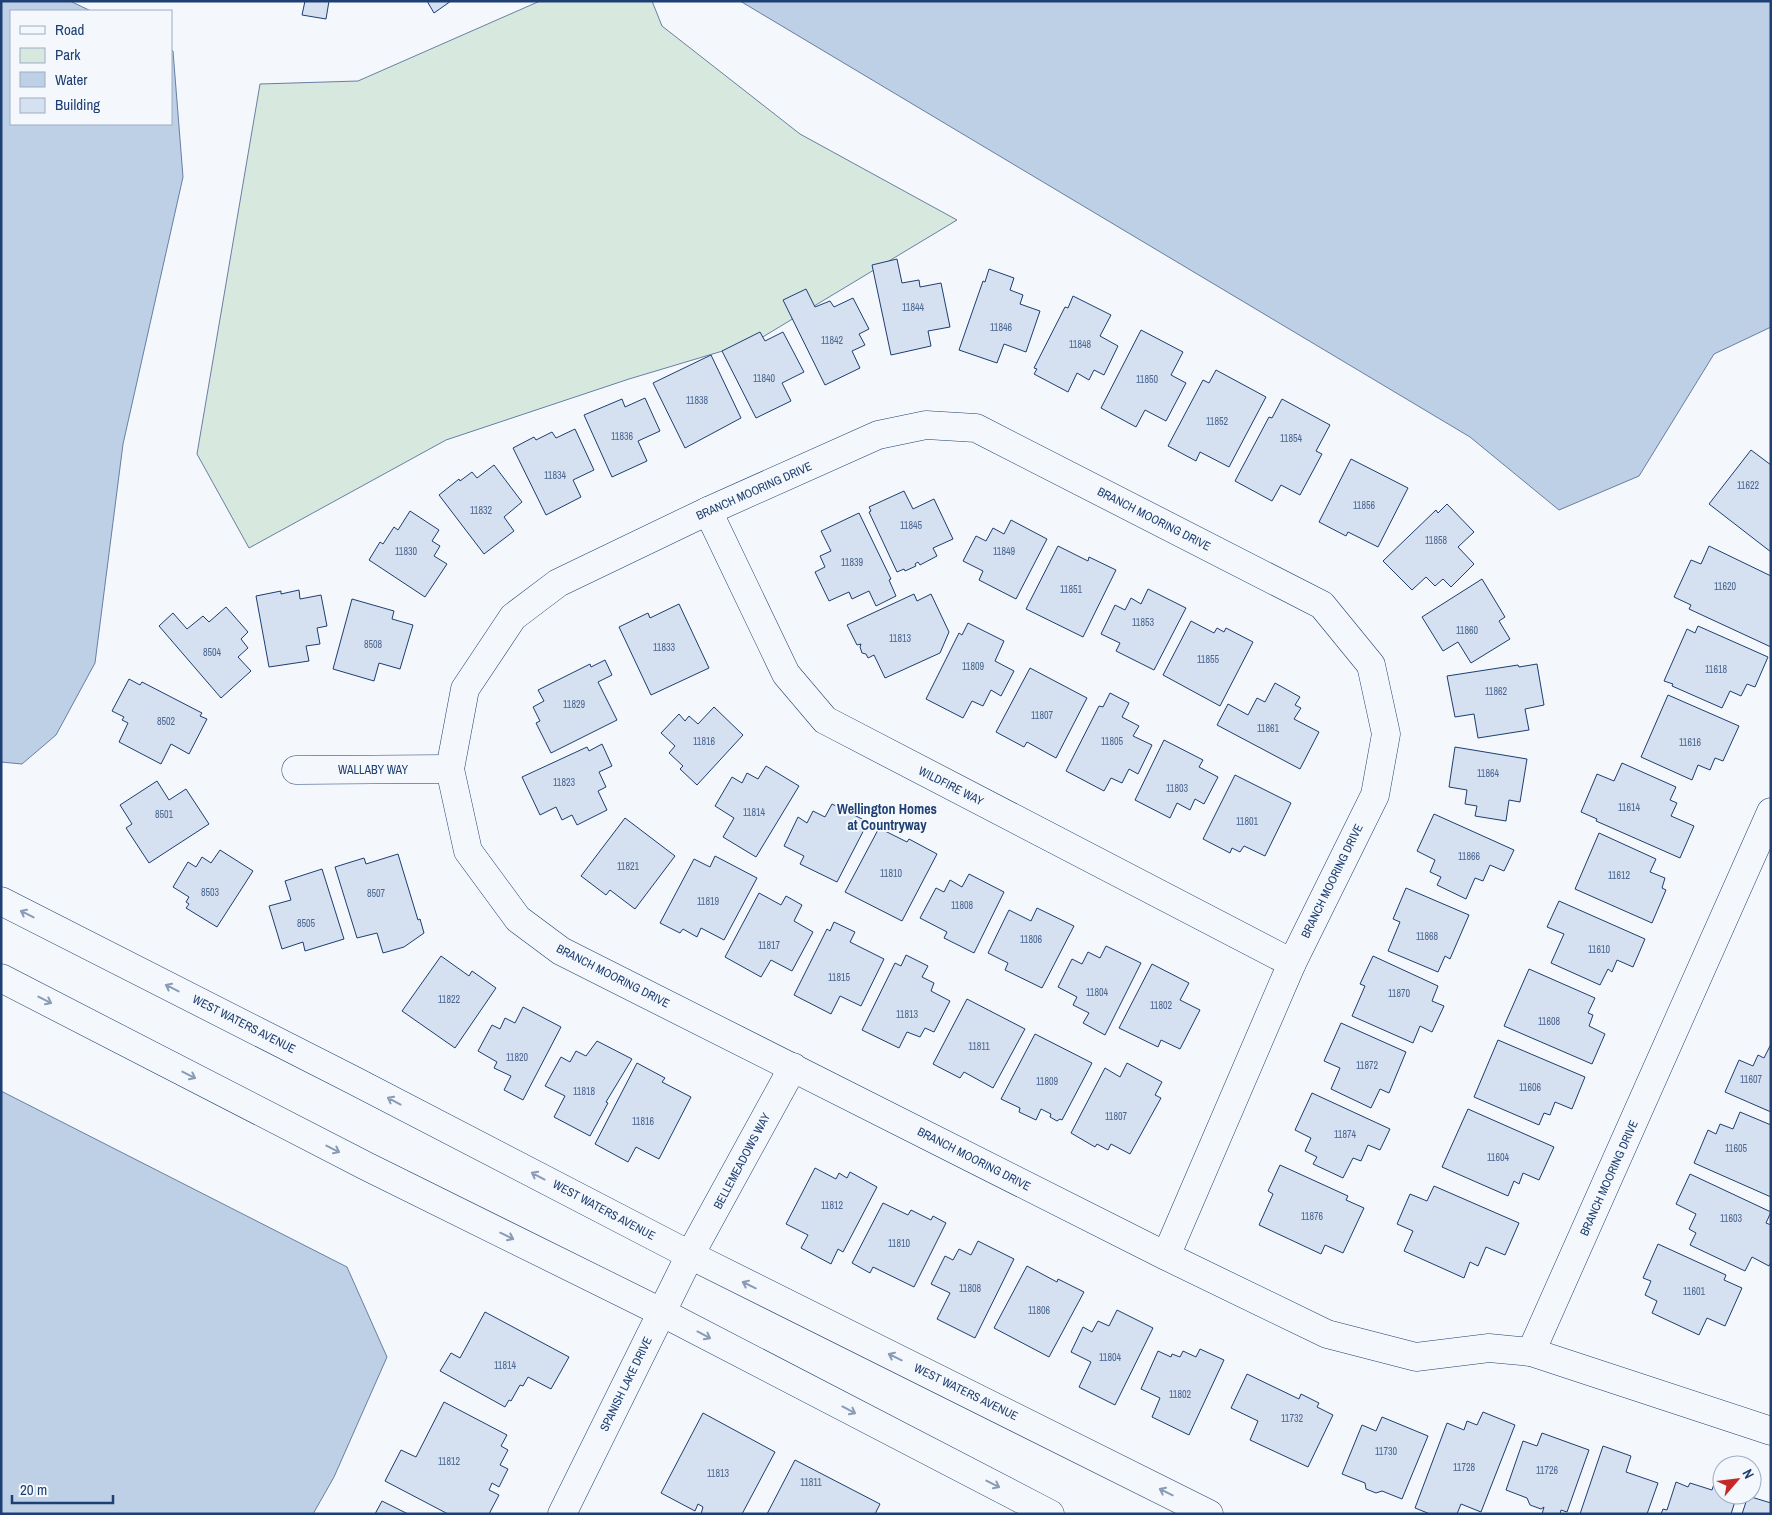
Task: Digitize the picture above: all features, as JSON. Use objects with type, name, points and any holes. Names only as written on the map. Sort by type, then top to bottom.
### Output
[{"type":"street","name":"BRANCH MOORING DRIVE","points":[[1166,1256],[1292,963],[1374,795],[1386,734],[1371,665],[1322,605],[976,428],[926,425],[878,435],[708,511],[558,583],[513,617],[465,689],[450,769],[468,851],[518,919],[561,950],[1166,1256],[1327,1334],[1416,1357],[1489,1348],[1532,1352],[1771,1431]]},
{"type":"street","name":"WILDFIRE WAY","points":[[708,511],[786,674],[825,720],[1292,963]]},
{"type":"street","name":"WALLABY WAY","points":[[296,770],[450,769]]},
{"type":"street","name":"BRANCH MOORING DRIVE","points":[[1532,1352],[1771,812]]},
{"type":"street","name":"WEST WATERS AVENUE","points":[[1,901],[353,1080],[690,1255],[1209,1514]]},
{"type":"street","points":[[1,978],[366,1166],[661,1312],[1050,1514]]},
{"type":"street","name":"BELLEMEADOWS WAY","points":[[690,1255],[792,1067]]},
{"type":"street","name":"SPANISH LAKE DRIVE","points":[[562,1514],[690,1255]]},
{"type":"green space","points":[[540,1],[652,1],[662,26],[800,134],[957,220],[756,341],[629,379],[446,440],[249,548],[197,454],[260,84],[358,81]]},
{"type":"water","points":[[1,1],[70,1],[89,10],[10,10],[10,125],[172,125],[172,50],[183,177],[123,444],[95,663],[56,735],[22,764],[1,762]]},
{"type":"water","points":[[740,1],[1771,1],[1771,327],[1714,354],[1639,476],[1559,510],[1470,437]]},
{"type":"water","points":[[1,1091],[347,1267],[387,1357],[334,1477],[313,1514],[1,1514]]},
{"type":"building","points":[[305,1],[329,1],[326,19],[302,15]]},
{"type":"building","points":[[427,1],[451,1],[434,13]]},
{"type":"building","points":[[897,259],[902,283],[919,280],[920,287],[941,283],[950,327],[928,331],[931,346],[891,355],[872,265]]},
{"type":"building","points":[[989,269],[1014,278],[1010,290],[1023,295],[1020,304],[1040,311],[1026,352],[1004,344],[997,363],[959,350]]},
{"type":"building","points":[[806,289],[815,307],[830,301],[834,307],[853,298],[869,329],[859,334],[865,345],[852,351],[860,368],[825,385],[783,300]]},
{"type":"building","points":[[1073,296],[1111,315],[1100,336],[1118,346],[1104,375],[1094,370],[1089,380],[1077,373],[1068,392],[1034,374],[1037,369],[1034,368],[1065,307],[1068,308]]},
{"type":"building","points":[[1141,330],[1183,352],[1171,375],[1186,383],[1166,421],[1145,410],[1136,427],[1101,408]]},
{"type":"building","points":[[760,332],[765,341],[783,332],[804,372],[782,383],[791,401],[756,418],[722,351]]},
{"type":"building","points":[[711,355],[741,418],[685,448],[653,383]]},
{"type":"building","points":[[1216,370],[1266,397],[1229,467],[1200,452],[1196,461],[1168,446],[1203,380],[1209,383]]},
{"type":"building","points":[[645,398],[660,431],[638,441],[647,461],[612,477],[584,415],[622,399],[625,407]]},
{"type":"building","points":[[1282,399],[1330,425],[1316,451],[1322,454],[1300,495],[1281,485],[1272,501],[1235,481],[1269,417],[1272,418]]},
{"type":"building","points":[[575,429],[594,470],[573,480],[581,497],[546,515],[513,448],[534,437],[536,440],[552,432],[556,438]]},
{"type":"building","points":[[1751,450],[1771,465],[1771,552],[1709,504]]},
{"type":"building","points":[[1351,459],[1408,488],[1378,547],[1348,532],[1346,536],[1319,522]]},
{"type":"building","points":[[494,465],[522,502],[504,517],[514,531],[484,554],[439,495],[459,479],[460,481],[472,472],[477,478]]},
{"type":"building","points":[[904,491],[913,509],[934,499],[953,539],[933,548],[937,556],[920,565],[918,562],[915,564],[916,566],[905,571],[904,569],[897,572],[869,512],[871,511],[869,507]]},
{"type":"building","points":[[1447,504],[1474,532],[1458,547],[1474,564],[1451,587],[1443,579],[1435,586],[1426,577],[1412,590],[1383,561],[1436,510],[1438,513]]},
{"type":"building","points":[[410,511],[439,530],[432,541],[440,546],[434,556],[447,564],[425,597],[369,560],[380,542],[383,544],[394,527],[398,530]]},
{"type":"building","points":[[859,513],[891,579],[889,580],[896,596],[876,606],[869,591],[852,599],[849,592],[829,601],[815,572],[825,567],[820,556],[831,551],[821,531]]},
{"type":"building","points":[[1011,520],[1047,539],[1016,599],[979,580],[983,571],[963,561],[976,536],[986,541],[993,528],[1004,534]]},
{"type":"building","points":[[1058,546],[1088,561],[1089,557],[1116,570],[1083,637],[1026,609]]},
{"type":"building","points":[[1709,546],[1771,576],[1771,647],[1689,609],[1691,605],[1674,597],[1691,560],[1701,564]]},
{"type":"building","points":[[1482,579],[1505,617],[1499,621],[1510,639],[1471,663],[1458,642],[1443,651],[1422,617]]},
{"type":"building","points":[[1148,589],[1186,608],[1154,670],[1116,651],[1120,643],[1101,634],[1115,605],[1125,610],[1131,598],[1141,604]]},
{"type":"building","points":[[299,590],[300,599],[321,595],[327,626],[317,628],[320,644],[306,646],[309,661],[269,667],[256,596]]},
{"type":"building","points":[[914,594],[917,601],[931,594],[949,632],[940,653],[885,678],[874,655],[868,658],[866,654],[862,653],[861,644],[857,645],[847,625]]},
{"type":"building","points":[[352,599],[394,611],[392,619],[413,625],[400,669],[379,663],[374,681],[333,669]]},
{"type":"building","points":[[679,604],[709,668],[651,695],[619,627],[648,613],[650,618]]},
{"type":"building","points":[[226,607],[248,632],[241,639],[248,648],[238,657],[251,671],[221,698],[159,626],[173,613],[187,629],[203,616],[209,622]]},
{"type":"building","points":[[1191,621],[1214,633],[1217,628],[1224,632],[1226,628],[1253,642],[1220,706],[1163,675]]},
{"type":"building","points":[[968,623],[1004,641],[995,661],[1014,671],[1001,696],[991,690],[983,706],[972,701],[963,718],[926,699],[959,633],[962,635]]},
{"type":"building","points":[[1698,626],[1768,657],[1755,687],[1747,684],[1741,696],[1730,691],[1722,708],[1664,681],[1687,629],[1695,633]]},
{"type":"building","points":[[605,660],[612,675],[598,682],[617,720],[551,753],[536,723],[540,721],[533,707],[544,701],[538,690],[590,664],[591,667]]},
{"type":"building","points":[[1537,664],[1544,705],[1525,709],[1529,730],[1478,738],[1474,714],[1455,717],[1447,676],[1518,665],[1519,667]]},
{"type":"building","points":[[1030,668],[1087,698],[1056,758],[1027,742],[1024,747],[996,732]]},
{"type":"building","points":[[129,679],[140,685],[142,682],[202,713],[200,716],[207,719],[189,754],[171,744],[161,764],[119,742],[128,723],[122,720],[124,717],[112,711]]},
{"type":"building","points":[[1275,683],[1300,697],[1295,705],[1301,708],[1294,719],[1319,732],[1300,769],[1217,725],[1228,704],[1248,715],[1257,698],[1265,702]]},
{"type":"building","points":[[1110,693],[1129,703],[1122,717],[1139,726],[1133,736],[1152,745],[1138,774],[1129,769],[1122,783],[1111,778],[1104,791],[1066,771],[1099,706],[1103,707]]},
{"type":"building","points":[[1668,695],[1739,726],[1723,761],[1715,758],[1710,770],[1698,765],[1692,780],[1641,757]]},
{"type":"building","points":[[714,707],[743,735],[697,785],[680,769],[683,766],[669,753],[675,746],[661,733],[679,714],[685,721],[689,716],[698,724]]},
{"type":"building","points":[[1164,740],[1203,760],[1199,767],[1218,777],[1204,804],[1195,799],[1190,810],[1177,803],[1170,818],[1135,800]]},
{"type":"building","points":[[602,744],[612,766],[599,772],[606,787],[598,791],[607,810],[577,825],[572,815],[562,820],[556,807],[540,815],[522,777],[587,747],[589,751]]},
{"type":"building","points":[[1455,747],[1527,759],[1520,802],[1509,800],[1506,821],[1475,816],[1477,806],[1465,804],[1467,790],[1449,787]]},
{"type":"building","points":[[1622,763],[1676,787],[1670,800],[1677,803],[1671,816],[1694,826],[1680,858],[1596,821],[1597,819],[1581,812],[1597,774],[1614,781]]},
{"type":"building","points":[[766,766],[799,786],[756,857],[723,837],[734,818],[715,806],[732,777],[742,783],[747,773],[758,779]]},
{"type":"building","points":[[1235,775],[1291,803],[1265,856],[1244,846],[1240,852],[1232,848],[1230,853],[1203,839]]},
{"type":"building","points":[[157,781],[169,800],[186,789],[209,824],[149,863],[126,828],[132,824],[120,805]]},
{"type":"building","points":[[832,804],[868,822],[837,882],[800,864],[804,856],[784,846],[798,817],[807,823],[813,811],[825,817]]},
{"type":"building","points":[[1434,814],[1514,850],[1504,871],[1490,865],[1483,881],[1475,878],[1466,899],[1437,885],[1441,877],[1430,872],[1435,860],[1417,851]]},
{"type":"building","points":[[625,818],[675,856],[635,909],[610,890],[606,895],[581,876]]},
{"type":"building","points":[[879,828],[907,842],[909,839],[937,854],[902,921],[845,892]]},
{"type":"building","points":[[1599,833],[1656,859],[1650,872],[1665,878],[1662,888],[1666,890],[1652,923],[1575,889]]},
{"type":"building","points":[[220,850],[253,871],[217,927],[186,908],[189,904],[186,902],[189,897],[173,887],[188,862],[196,867],[202,857],[211,863]]},
{"type":"building","points":[[398,854],[418,920],[420,919],[424,933],[404,947],[383,953],[377,933],[357,938],[335,867],[364,858],[366,864]]},
{"type":"building","points":[[715,856],[757,878],[724,940],[701,928],[697,937],[683,929],[680,933],[660,923],[694,859],[710,867]]},
{"type":"building","points":[[322,869],[344,939],[305,951],[303,942],[282,949],[269,906],[291,900],[285,881]]},
{"type":"building","points":[[969,874],[1004,892],[974,953],[944,938],[947,932],[920,918],[936,888],[944,892],[950,880],[962,887]]},
{"type":"building","points":[[1406,888],[1469,915],[1450,959],[1445,956],[1438,972],[1388,951],[1400,922],[1393,919]]},
{"type":"building","points":[[759,893],[781,905],[786,896],[802,905],[794,921],[813,932],[792,971],[771,960],[761,977],[725,957]]},
{"type":"building","points":[[1559,901],[1645,939],[1633,967],[1617,960],[1612,972],[1608,969],[1600,985],[1551,963],[1564,934],[1547,927]]},
{"type":"building","points":[[1037,908],[1074,926],[1042,988],[1005,970],[1008,963],[988,953],[1009,910],[1031,921]]},
{"type":"building","points":[[834,922],[855,932],[850,942],[884,959],[861,1006],[840,996],[831,1014],[794,995],[827,929],[830,931]]},
{"type":"building","points":[[1106,946],[1141,963],[1105,1035],[1083,1023],[1089,1013],[1073,1005],[1077,997],[1058,987],[1072,959],[1082,964],[1088,952],[1100,958]]},
{"type":"building","points":[[906,955],[928,966],[922,977],[934,983],[931,991],[950,1001],[934,1032],[925,1028],[920,1037],[907,1032],[899,1048],[862,1030],[895,963],[901,966]]},
{"type":"building","points":[[441,956],[469,976],[472,971],[496,988],[455,1048],[402,1011]]},
{"type":"building","points":[[1373,956],[1438,986],[1432,1001],[1444,1006],[1432,1032],[1420,1026],[1413,1043],[1352,1016],[1365,986],[1360,984]]},
{"type":"building","points":[[1152,964],[1189,983],[1180,1000],[1200,1010],[1180,1049],[1161,1040],[1158,1047],[1119,1028]]},
{"type":"building","points":[[1529,969],[1595,998],[1588,1013],[1593,1015],[1589,1026],[1605,1034],[1592,1064],[1504,1026]]},
{"type":"building","points":[[967,999],[1025,1029],[993,1088],[964,1072],[960,1078],[933,1064]]},
{"type":"building","points":[[523,1007],[561,1027],[523,1100],[504,1090],[511,1076],[494,1068],[497,1062],[478,1051],[492,1025],[500,1029],[505,1018],[515,1023]]},
{"type":"building","points":[[1341,1023],[1406,1052],[1389,1093],[1380,1089],[1371,1108],[1331,1089],[1340,1068],[1324,1061]]},
{"type":"building","points":[[1035,1034],[1092,1063],[1062,1120],[1057,1121],[1050,1117],[1051,1114],[1041,1109],[1036,1120],[1019,1112],[1020,1108],[1001,1099]]},
{"type":"building","points":[[1498,1040],[1585,1077],[1572,1109],[1555,1102],[1550,1115],[1544,1113],[1539,1125],[1474,1097]]},
{"type":"building","points":[[597,1041],[632,1059],[606,1102],[608,1103],[590,1136],[554,1117],[565,1096],[545,1086],[561,1057],[570,1062],[576,1051],[586,1056]]},
{"type":"building","points":[[1771,1044],[1771,1112],[1725,1092],[1739,1060],[1753,1066],[1758,1055],[1764,1058]]},
{"type":"building","points":[[637,1063],[665,1078],[662,1082],[691,1097],[659,1159],[636,1147],[628,1162],[595,1144]]},
{"type":"building","points":[[1127,1063],[1162,1082],[1155,1095],[1161,1098],[1130,1154],[1111,1144],[1108,1150],[1097,1144],[1095,1147],[1071,1133],[1105,1068],[1120,1077]]},
{"type":"building","points":[[1312,1093],[1390,1129],[1380,1150],[1368,1145],[1361,1161],[1353,1158],[1343,1178],[1313,1164],[1317,1157],[1305,1151],[1311,1138],[1295,1130]]},
{"type":"building","points":[[1468,1109],[1554,1147],[1539,1180],[1523,1173],[1519,1184],[1514,1181],[1508,1196],[1442,1167]]},
{"type":"building","points":[[1740,1112],[1771,1125],[1771,1197],[1694,1163],[1708,1130],[1716,1134],[1720,1124],[1733,1129]]},
{"type":"building","points":[[1280,1165],[1348,1196],[1346,1200],[1364,1208],[1343,1253],[1325,1245],[1321,1254],[1259,1225],[1273,1194],[1268,1191]]},
{"type":"building","points":[[815,1168],[836,1179],[839,1173],[847,1178],[850,1172],[877,1187],[843,1252],[838,1249],[831,1264],[801,1248],[808,1235],[786,1224]]},
{"type":"building","points":[[1690,1174],[1771,1212],[1766,1223],[1771,1225],[1771,1262],[1769,1266],[1752,1257],[1745,1271],[1690,1245],[1696,1233],[1689,1229],[1696,1214],[1676,1204]]},
{"type":"building","points":[[1434,1186],[1519,1223],[1505,1255],[1486,1247],[1478,1266],[1470,1262],[1464,1278],[1404,1251],[1413,1231],[1397,1224],[1410,1194],[1427,1201]]},
{"type":"building","points":[[883,1203],[908,1215],[911,1210],[931,1220],[933,1216],[946,1223],[914,1287],[873,1267],[870,1273],[852,1263]]},
{"type":"building","points":[[978,1241],[1014,1259],[975,1338],[937,1319],[950,1293],[931,1284],[945,1256],[953,1260],[959,1249],[971,1255]]},
{"type":"building","points":[[1658,1244],[1726,1275],[1724,1280],[1742,1288],[1725,1326],[1707,1318],[1699,1335],[1652,1313],[1657,1301],[1645,1295],[1651,1281],[1643,1278]]},
{"type":"building","points":[[1027,1266],[1057,1282],[1058,1279],[1084,1292],[1049,1357],[994,1328]]},
{"type":"building","points":[[1117,1310],[1153,1328],[1115,1405],[1079,1387],[1091,1362],[1071,1352],[1083,1327],[1092,1332],[1098,1321],[1109,1326]]},
{"type":"building","points":[[485,1312],[569,1357],[551,1389],[528,1377],[523,1386],[520,1385],[511,1401],[509,1400],[505,1407],[440,1371],[451,1353],[460,1358]]},
{"type":"building","points":[[1200,1349],[1224,1360],[1189,1435],[1152,1417],[1160,1398],[1141,1389],[1158,1351],[1171,1357],[1172,1354],[1180,1357],[1183,1351],[1196,1357]]},
{"type":"building","points":[[1247,1374],[1299,1399],[1301,1394],[1319,1403],[1317,1407],[1333,1415],[1308,1467],[1250,1440],[1258,1421],[1231,1408]]},
{"type":"building","points":[[444,1402],[507,1435],[501,1446],[508,1450],[500,1465],[508,1469],[499,1487],[492,1483],[489,1490],[499,1495],[489,1514],[448,1514],[385,1481],[401,1450],[416,1457]]},
{"type":"building","points":[[1483,1412],[1515,1425],[1481,1512],[1461,1504],[1457,1514],[1430,1514],[1415,1508],[1447,1423],[1464,1430],[1467,1421],[1477,1425]]},
{"type":"building","points":[[703,1413],[775,1452],[742,1514],[701,1514],[703,1507],[698,1504],[695,1511],[661,1493]]},
{"type":"building","points":[[1382,1417],[1428,1436],[1402,1499],[1382,1491],[1376,1493],[1366,1489],[1365,1483],[1342,1474],[1362,1425],[1376,1431]]},
{"type":"building","points":[[1542,1433],[1589,1450],[1567,1512],[1561,1510],[1560,1514],[1542,1514],[1544,1507],[1541,1509],[1530,1505],[1527,1498],[1506,1490],[1523,1441],[1537,1446]]},
{"type":"building","points":[[1603,1446],[1631,1456],[1626,1472],[1658,1483],[1647,1514],[1580,1514]]},
{"type":"building","points":[[795,1460],[880,1504],[875,1514],[767,1514]]},
{"type":"building","points":[[1676,1482],[1688,1487],[1690,1483],[1712,1490],[1712,1505],[1734,1505],[1731,1514],[1661,1514],[1663,1509],[1667,1510]]},
{"type":"building","points":[[1762,1500],[1771,1503],[1771,1514],[1742,1514],[1745,1505],[1762,1505]]},
{"type":"building","points":[[382,1501],[408,1514],[375,1514]]},
{"type":"district","name":"Wellington Homes at Countryway","points":[[887,818]]}]
